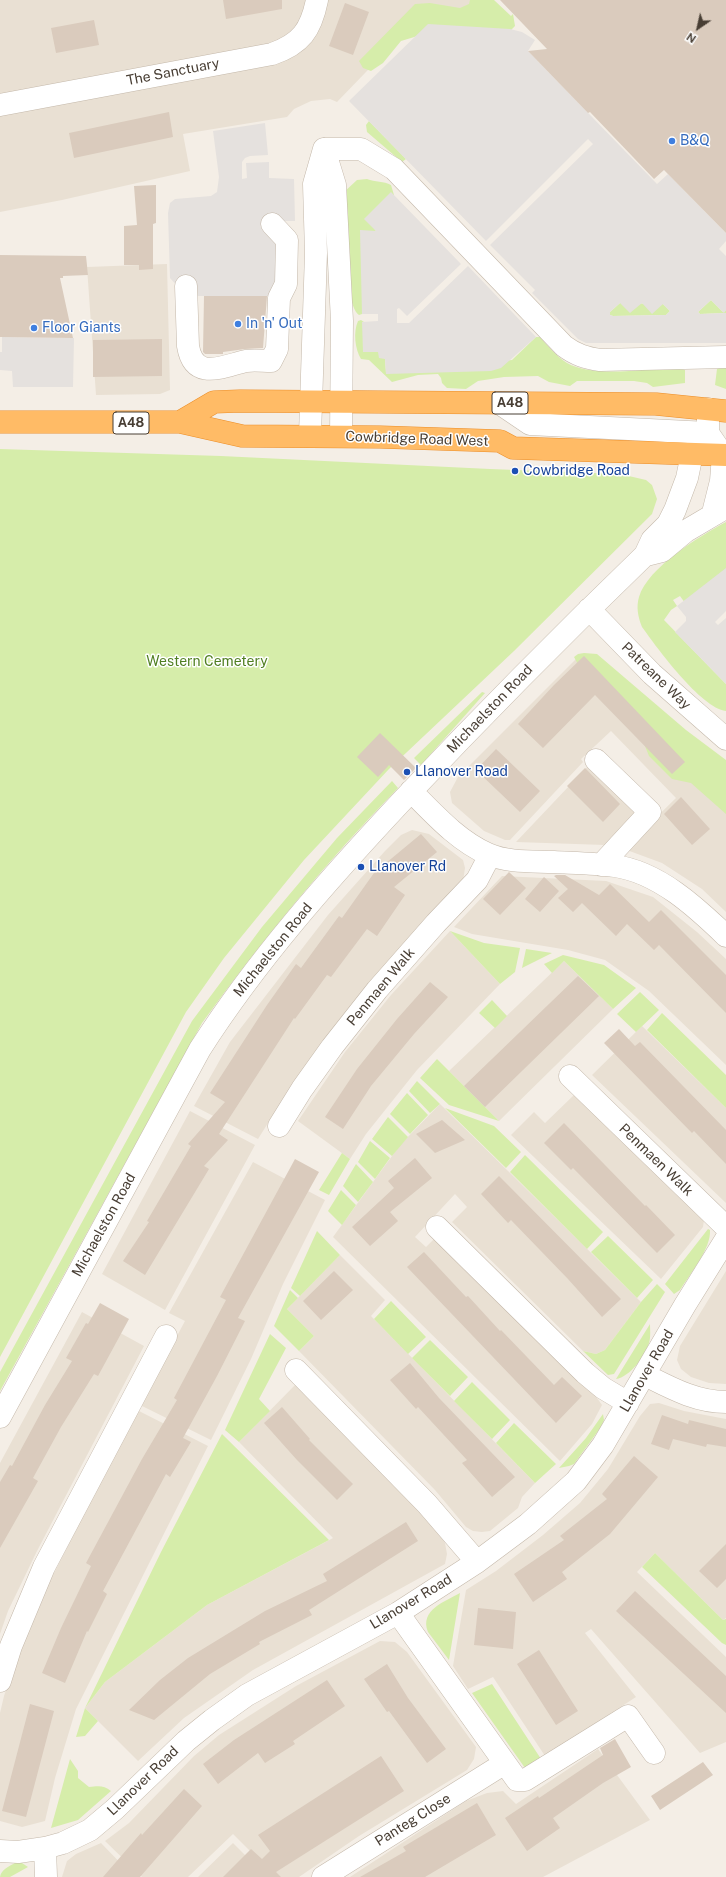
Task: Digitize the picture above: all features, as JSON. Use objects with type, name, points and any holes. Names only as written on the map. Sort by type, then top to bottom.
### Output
[{"type":"highway","name":"A48","points":[[180,422],[214,402],[656,404],[717,410]]},
{"type":"highway","name":"Cowbridge Road West","points":[[0,422],[180,422],[242,436],[310,435],[500,441],[513,448],[724,455]]},
{"type":"street","name":"The Sanctuary","points":[[0,105],[272,54],[287,49],[301,39],[314,17],[317,0]]},
{"type":"street","points":[[324,149],[361,149],[394,169],[564,346],[572,352],[582,357],[600,360],[726,357]]},
{"type":"street","points":[[310,435],[316,253],[314,184],[324,149]]},
{"type":"street","points":[[324,149],[335,185],[342,321],[341,436]]},
{"type":"street","points":[[186,286],[188,346],[189,354],[195,362],[202,368],[222,369],[247,361],[271,361],[275,356],[277,349],[279,298],[286,284],[287,240],[272,224]]},
{"type":"street","points":[[499,403],[530,424],[708,433]]},
{"type":"street","points":[[708,433],[717,410]]},
{"type":"street","points":[[708,433],[724,455]]},
{"type":"street","name":"Michaelston Road","points":[[0,1417],[197,1056],[215,1026],[245,983],[295,921],[356,850],[411,791],[589,609],[645,555],[652,540],[668,524],[676,510],[687,478],[692,454],[708,433]]},
{"type":"street","name":"Michaelston Road","points":[[645,555],[662,551],[686,530],[719,510],[724,455]]},
{"type":"street","name":"Patreane Way","points":[[589,609],[652,674],[726,739]]},
{"type":"street","points":[[596,760],[650,812],[602,865]]},
{"type":"street","points":[[411,791],[453,831],[472,846],[490,855],[510,859],[616,866],[647,876],[671,889],[700,911],[726,936]]},
{"type":"street","name":"Penmaen Walk","points":[[279,1126],[302,1088],[332,1047],[377,990],[436,923],[477,880],[490,855]]},
{"type":"street","name":"Penmaen Walk","points":[[570,1076],[726,1227]]},
{"type":"street","points":[[437,1226],[585,1373],[603,1388],[628,1403]]},
{"type":"street","name":"Llanover Road","points":[[0,1851],[18,1852],[45,1848],[63,1843],[90,1830],[119,1805],[186,1741],[247,1695],[398,1613],[477,1562],[528,1524],[576,1481],[603,1445],[685,1305],[726,1239]]},
{"type":"street","points":[[0,1681],[11,1646],[44,1567],[166,1336]]},
{"type":"street","points":[[296,1370],[427,1504],[477,1562]]},
{"type":"street","points":[[645,1375],[676,1391],[698,1398],[726,1402]]},
{"type":"street","points":[[398,1613],[517,1780],[525,1780],[628,1716],[654,1753]]},
{"type":"street","name":"Panteg Close","points":[[323,1877],[505,1763]]},
{"type":"street","points":[[45,1848],[46,1877]]},
{"type":"shaded area","points":[[0,0],[479,0],[475,15],[423,13],[337,102],[330,99],[311,101],[294,109],[287,117],[183,134],[190,171],[62,200],[0,212]]},
{"type":"shaded area","points":[[428,24],[510,29],[522,32],[535,40],[528,51],[657,184],[668,174],[726,233],[726,241],[719,249],[726,256],[726,310],[724,313],[711,300],[698,312],[700,314],[726,313],[726,343],[586,343],[578,339],[532,293],[535,290],[490,245],[593,144],[588,139],[486,241],[349,101]],"holes":[[[620,303],[630,313],[642,303],[652,314],[663,304],[670,311],[666,315],[610,315],[610,312]]]},
{"type":"shaded area","points":[[265,123],[268,155],[250,156],[245,158],[242,162],[242,179],[247,178],[246,163],[269,162],[269,178],[294,179],[295,221],[280,221],[281,265],[273,290],[268,296],[177,296],[178,287],[170,278],[168,213],[170,203],[175,199],[211,196],[217,192],[219,177],[213,131]]},
{"type":"shaded area","points":[[391,192],[461,264],[407,316],[399,308],[397,309],[397,323],[409,323],[468,266],[536,337],[501,368],[491,371],[386,374],[385,359],[379,358],[378,352],[363,352],[362,322],[378,321],[378,314],[362,314],[360,230],[376,231],[364,219]]},
{"type":"shaded area","points":[[167,264],[170,390],[160,394],[96,395],[87,267]]},
{"type":"shaded area","points":[[2,337],[74,338],[73,387],[13,387],[12,371],[0,370]]},
{"type":"shaded area","points":[[726,568],[726,611],[715,622],[718,625],[726,618],[726,684],[675,632],[686,621],[686,617],[677,606]]},
{"type":"shaded area","points":[[577,658],[726,798],[726,912],[702,889],[662,863],[624,849],[676,798],[611,731],[581,759],[583,762],[510,840],[505,840],[484,831],[452,803],[450,792],[458,777]]},
{"type":"shaded area","points":[[588,766],[637,814],[605,845],[516,842]]},
{"type":"shaded area","points":[[412,830],[429,834],[463,860],[465,868],[463,881],[288,1091],[258,1139],[194,1106],[230,1042],[328,915],[385,851],[401,835]]},
{"type":"shaded area","points":[[502,876],[606,881],[653,897],[697,932],[726,959],[726,1065],[649,991],[605,960],[568,950],[472,934],[454,927]]},
{"type":"shaded area","points":[[450,931],[500,984],[417,1070],[366,1134],[350,1159],[298,1121],[345,1052],[391,995]]},
{"type":"shaded area","points":[[564,961],[613,1009],[499,1121],[449,1071]]},
{"type":"shaded area","points":[[642,1026],[726,1108],[726,1203],[592,1075]]},
{"type":"shaded area","points":[[574,1095],[704,1220],[703,1227],[661,1279],[511,1135],[534,1112],[545,1123]]},
{"type":"shaded area","points":[[440,1104],[641,1302],[605,1350],[596,1354],[583,1351],[452,1222],[467,1207],[455,1194],[415,1237],[426,1247],[435,1238],[592,1391],[602,1405],[592,1424],[560,1461],[333,1237],[400,1145]]},
{"type":"shaded area","points":[[190,1111],[255,1145],[165,1310],[102,1274]]},
{"type":"shaded area","points":[[253,1162],[325,1200],[283,1284],[251,1359],[211,1440],[140,1405],[185,1321],[169,1313]]},
{"type":"shaded area","points":[[340,1255],[385,1300],[371,1316],[535,1483],[522,1497],[518,1508],[490,1531],[473,1531],[466,1527],[435,1490],[299,1351],[314,1336],[287,1309]]},
{"type":"shaded area","points":[[726,1271],[726,1384],[709,1383],[691,1377],[681,1369],[677,1360],[680,1346]]},
{"type":"shaded area","points":[[82,1312],[144,1346],[37,1551],[8,1611],[0,1634],[0,1463]]},
{"type":"shaded area","points":[[297,1383],[432,1523],[445,1543],[447,1554],[445,1564],[253,1670],[184,1718],[138,1761],[85,1708],[105,1682],[207,1605],[333,1538],[239,1442]]},
{"type":"shaded area","points":[[659,1403],[684,1411],[726,1419],[726,1618],[723,1620],[655,1553],[637,1572],[726,1657],[726,1742],[700,1753],[591,1629],[585,1633],[636,1697],[545,1756],[493,1677],[468,1689],[453,1666],[466,1590],[496,1571],[543,1535],[580,1503],[608,1469],[640,1416],[650,1404]]},
{"type":"shaded area","points":[[137,1410],[208,1446],[76,1709],[55,1778],[45,1821],[22,1827],[0,1821],[0,1713],[4,1696],[24,1638],[46,1589]]},
{"type":"shaded area","points":[[380,1641],[395,1642],[407,1652],[476,1747],[474,1759],[467,1770],[359,1836],[299,1877],[276,1877],[233,1834],[188,1877],[142,1877],[105,1841],[129,1823],[194,1756],[219,1735],[296,1686]]},
{"type":"shaded area","points":[[598,1749],[650,1820],[543,1877],[350,1877],[466,1801],[487,1793],[503,1791],[516,1804]]},
{"type":"shaded area","points":[[101,1843],[134,1877],[62,1877],[67,1861],[76,1854]]},
{"type":"shaded area","points":[[233,1843],[267,1877],[198,1877]]},
{"type":"green space","points":[[470,0],[494,0],[511,16],[513,14],[515,26],[510,31],[421,35],[401,41],[383,63],[371,71],[363,68],[359,61],[415,4],[430,3],[460,8],[469,4]]},
{"type":"green space","points":[[369,121],[406,159],[402,162],[367,132],[366,125]]},
{"type":"green space","points":[[367,179],[391,185],[394,195],[371,223],[376,231],[362,314],[359,315],[354,309],[349,296],[343,193],[357,180]]},
{"type":"green space","points":[[711,300],[723,312],[726,310],[726,313],[700,314],[698,312]]},
{"type":"green space","points":[[620,303],[663,304],[670,311],[666,315],[610,315],[610,312]]},
{"type":"green space","points":[[361,320],[364,322],[362,322],[379,352],[385,359],[386,373],[512,360],[536,337],[540,337],[559,357],[576,367],[587,370],[613,372],[663,367],[672,368],[685,370],[685,383],[653,387],[647,383],[634,381],[577,381],[570,386],[549,382],[538,376],[504,377],[478,381],[466,389],[447,388],[442,383],[438,374],[418,375],[392,382],[369,360],[361,359],[359,355],[355,335],[356,325],[358,321]]},
{"type":"green space","points":[[726,365],[726,389],[715,385],[717,369]]},
{"type":"green space","name":"Western Cemetery","points":[[0,449],[221,456],[620,474],[646,480],[652,485],[657,499],[652,514],[514,651],[389,769],[304,860],[224,958],[186,1012],[0,1357]]},
{"type":"green space","points":[[726,522],[726,572],[685,603],[680,596],[673,600],[677,606],[671,610],[664,620],[726,684],[726,711],[704,700],[680,676],[658,649],[642,627],[639,616],[638,601],[644,586],[664,564],[689,544]]},
{"type":"green space","points":[[578,654],[597,654],[686,730],[726,760],[726,814],[691,783],[672,779],[649,756],[637,726],[580,668],[574,657]]},
{"type":"green space","points":[[482,692],[485,693],[421,765],[414,758]]},
{"type":"green space","points":[[392,781],[398,788],[346,844],[296,902],[202,1023],[0,1391],[0,1372],[192,1021],[262,927],[337,838]]},
{"type":"green space","points":[[450,931],[484,943],[520,948],[515,972],[500,984]]},
{"type":"green space","points":[[526,949],[552,953],[522,968]]},
{"type":"green space","points":[[563,955],[604,965],[636,988],[613,1009],[564,961],[552,973],[544,964]]},
{"type":"green space","points":[[640,992],[659,1010],[636,1032],[617,1014]]},
{"type":"green space","points":[[492,1000],[507,1016],[495,1028],[479,1013]]},
{"type":"green space","points":[[662,1013],[726,1075],[726,1108],[647,1030]]},
{"type":"green space","points":[[437,1059],[499,1121],[449,1105],[420,1078]]},
{"type":"green space","points":[[417,1081],[440,1104],[430,1113],[409,1091]]},
{"type":"green space","points":[[407,1093],[428,1115],[410,1134],[390,1114]]},
{"type":"green space","points":[[445,1108],[494,1126],[521,1152],[506,1168]]},
{"type":"green space","points":[[388,1117],[408,1137],[392,1156],[372,1139]]},
{"type":"green space","points":[[370,1141],[390,1158],[375,1179],[358,1162]]},
{"type":"green space","points":[[342,1153],[350,1159],[329,1195],[319,1190]]},
{"type":"green space","points":[[525,1155],[603,1232],[587,1249],[510,1172]]},
{"type":"green space","points":[[356,1164],[373,1182],[358,1202],[343,1186]]},
{"type":"green space","points":[[341,1190],[356,1205],[342,1225],[328,1211]]},
{"type":"green space","points":[[708,1229],[710,1230],[709,1237],[704,1253],[680,1290],[674,1294],[665,1284]]},
{"type":"green space","points":[[317,1231],[340,1255],[300,1296],[291,1288]]},
{"type":"green space","points":[[608,1236],[653,1280],[637,1298],[591,1252]]},
{"type":"green space","points":[[657,1284],[665,1292],[614,1374],[608,1375],[583,1351],[596,1354],[605,1350],[641,1302]]},
{"type":"green space","points":[[290,1290],[298,1298],[287,1309],[314,1336],[299,1351],[274,1326]]},
{"type":"green space","points":[[391,1301],[426,1337],[408,1354],[374,1319]]},
{"type":"green space","points":[[650,1324],[650,1341],[644,1354],[632,1370],[616,1379]]},
{"type":"green space","points":[[270,1334],[286,1348],[259,1399],[270,1411],[239,1442],[225,1430]]},
{"type":"green space","points":[[430,1340],[468,1377],[450,1396],[412,1358]]},
{"type":"green space","points":[[472,1382],[510,1420],[492,1439],[454,1401]]},
{"type":"green space","points":[[603,1414],[604,1420],[601,1427],[574,1464],[559,1468],[586,1438]]},
{"type":"green space","points":[[514,1423],[556,1464],[535,1483],[496,1443]]},
{"type":"green space","points":[[222,1434],[329,1540],[207,1605],[105,1682],[85,1708],[161,1552]]},
{"type":"green space","points":[[655,1553],[723,1620],[726,1619],[726,1645],[722,1643],[642,1567]]},
{"type":"green space","points":[[460,1593],[449,1660],[428,1632],[426,1624],[430,1612],[435,1607]]},
{"type":"green space","points":[[492,1684],[541,1759],[525,1768],[472,1693]]},
{"type":"green space","points":[[85,1708],[98,1721],[85,1736],[76,1737]]},
{"type":"green space","points":[[70,1759],[78,1771],[78,1778],[89,1787],[98,1786],[111,1791],[78,1820],[51,1828]]},
{"type":"green space","points":[[15,1863],[22,1863],[28,1867],[10,1877],[0,1877],[4,1870]]},
{"type":"building","points":[[223,0],[282,0],[282,9],[226,19]]},
{"type":"building","name":"B&Q","points":[[500,0],[726,0],[726,233],[664,170],[654,179],[590,112],[588,113],[528,51],[547,49]]},
{"type":"building","points":[[345,3],[369,12],[353,55],[329,46]]},
{"type":"building","points":[[94,20],[99,45],[56,53],[51,28]]},
{"type":"building","points":[[169,112],[173,137],[74,158],[69,133]]},
{"type":"building","points":[[156,185],[156,223],[153,224],[153,269],[139,270],[139,265],[124,265],[124,226],[137,225],[134,186]]},
{"type":"building","points":[[0,255],[86,256],[88,275],[63,276],[63,278],[60,278],[73,338],[0,337]]},
{"type":"building","points":[[204,296],[267,296],[263,348],[223,352],[223,354],[205,354],[203,352]]},
{"type":"building","points":[[162,339],[162,376],[93,377],[93,340]]},
{"type":"building","points":[[584,656],[685,762],[672,774],[595,695],[543,748],[518,724],[554,685]]},
{"type":"building","points":[[380,733],[416,768],[404,780],[389,765],[378,777],[357,757]]},
{"type":"building","points":[[496,749],[540,791],[520,812],[476,770]]},
{"type":"building","points":[[585,768],[620,804],[603,822],[567,786]]},
{"type":"building","points":[[681,797],[710,829],[692,845],[664,814]]},
{"type":"building","points":[[421,834],[437,852],[394,887],[405,895],[377,936],[367,929],[331,977],[327,975],[295,1019],[294,1018],[219,1134],[228,1140],[204,1166],[209,1169],[145,1275],[123,1261],[149,1222],[147,1221],[191,1146],[188,1144],[225,1102],[210,1093],[267,1005],[296,964],[301,968],[339,916],[342,918],[374,873]]},
{"type":"building","points":[[509,872],[526,888],[500,915],[483,899]]},
{"type":"building","points":[[565,875],[599,895],[610,884],[649,922],[661,910],[726,975],[726,1013],[659,945],[654,950],[627,924],[616,936],[582,903],[573,912],[558,898],[568,889],[554,876]]},
{"type":"building","points":[[544,877],[559,891],[540,912],[525,899]]},
{"type":"building","points":[[578,976],[599,996],[485,1107],[464,1086]]},
{"type":"building","points":[[430,982],[448,997],[414,1034],[371,1086],[343,1129],[325,1117],[357,1069],[397,1019]]},
{"type":"building","points":[[619,1029],[635,1046],[640,1042],[726,1130],[726,1164],[694,1131],[692,1133],[604,1043]]},
{"type":"building","points":[[442,1120],[465,1140],[435,1153],[416,1134]]},
{"type":"building","points":[[564,1123],[675,1235],[657,1253],[573,1168],[571,1170],[544,1143]]},
{"type":"building","points":[[415,1158],[432,1178],[390,1212],[398,1221],[370,1246],[352,1227],[394,1188],[388,1181]]},
{"type":"building","points":[[295,1159],[319,1172],[238,1318],[245,1321],[183,1438],[191,1442],[170,1477],[166,1474],[103,1591],[107,1594],[88,1632],[87,1631],[65,1683],[42,1673],[61,1628],[91,1566],[86,1563],[142,1459],[177,1400],[174,1398],[226,1300],[220,1297]]},
{"type":"building","points":[[499,1176],[621,1299],[602,1317],[568,1279],[511,1220],[508,1223],[481,1194]]},
{"type":"building","points":[[424,1252],[466,1297],[468,1296],[500,1331],[501,1330],[554,1385],[562,1377],[582,1396],[556,1423],[407,1267]]},
{"type":"building","points":[[334,1271],[353,1290],[321,1320],[303,1301]]},
{"type":"building","points":[[100,1303],[129,1319],[98,1376],[94,1374],[61,1427],[33,1478],[38,1481],[0,1548],[0,1482],[10,1465],[12,1466],[45,1405],[72,1361],[66,1358],[86,1323],[88,1324]]},
{"type":"building","points":[[410,1363],[439,1398],[515,1477],[492,1497],[462,1463],[467,1460],[418,1407],[416,1409],[390,1380]]},
{"type":"building","points":[[282,1407],[310,1439],[309,1440],[353,1484],[337,1500],[297,1460],[264,1423]]},
{"type":"building","points":[[662,1415],[688,1424],[689,1420],[726,1429],[726,1447],[707,1444],[706,1447],[673,1439],[669,1450],[651,1444]]},
{"type":"building","points":[[634,1456],[658,1477],[610,1534],[562,1572],[567,1579],[533,1602],[514,1574],[564,1540],[560,1536],[607,1499],[602,1494]]},
{"type":"building","points":[[406,1522],[418,1541],[309,1610],[312,1615],[259,1642],[260,1644],[210,1674],[154,1720],[129,1710],[160,1680],[188,1658],[265,1611],[327,1581],[323,1574]]},
{"type":"building","points":[[726,1544],[726,1579],[717,1588],[699,1571]]},
{"type":"building","points":[[635,1591],[726,1676],[726,1713],[616,1611]]},
{"type":"building","points":[[478,1608],[516,1612],[513,1649],[474,1645]]},
{"type":"building","points":[[539,1650],[578,1711],[556,1725],[517,1664]]},
{"type":"building","points":[[387,1664],[408,1698],[446,1749],[427,1763],[389,1711],[387,1712],[364,1679]]},
{"type":"building","points":[[327,1680],[345,1706],[293,1741],[295,1744],[265,1763],[258,1753],[218,1784],[203,1764],[234,1740]]},
{"type":"building","points":[[30,1704],[54,1711],[26,1817],[2,1811]]},
{"type":"building","points":[[615,1739],[631,1767],[603,1783],[553,1818],[560,1828],[527,1851],[505,1818],[538,1796],[539,1798],[603,1755],[600,1748]]},
{"type":"building","points":[[381,1756],[404,1791],[276,1872],[281,1877],[223,1877],[251,1849],[262,1859],[270,1851],[258,1835]]},
{"type":"building","points":[[703,1762],[713,1775],[660,1810],[651,1796]]},
{"type":"building","points":[[184,1789],[202,1806],[140,1877],[103,1877],[141,1833],[142,1835]]},
{"type":"building","points":[[477,1803],[496,1835],[425,1877],[360,1877],[406,1851],[403,1847]]},
{"type":"place","name":"B&Q","points":[[672,141]]},
{"type":"place","name":"In 'n' Out","points":[[238,324]]},
{"type":"place","name":"Floor Giants","points":[[34,328]]},
{"type":"place","name":"Cowbridge Road","points":[[515,471]]},
{"type":"place","name":"Llanover Road","points":[[407,772]]},
{"type":"place","name":"Llanover Rd","points":[[361,867]]}]
